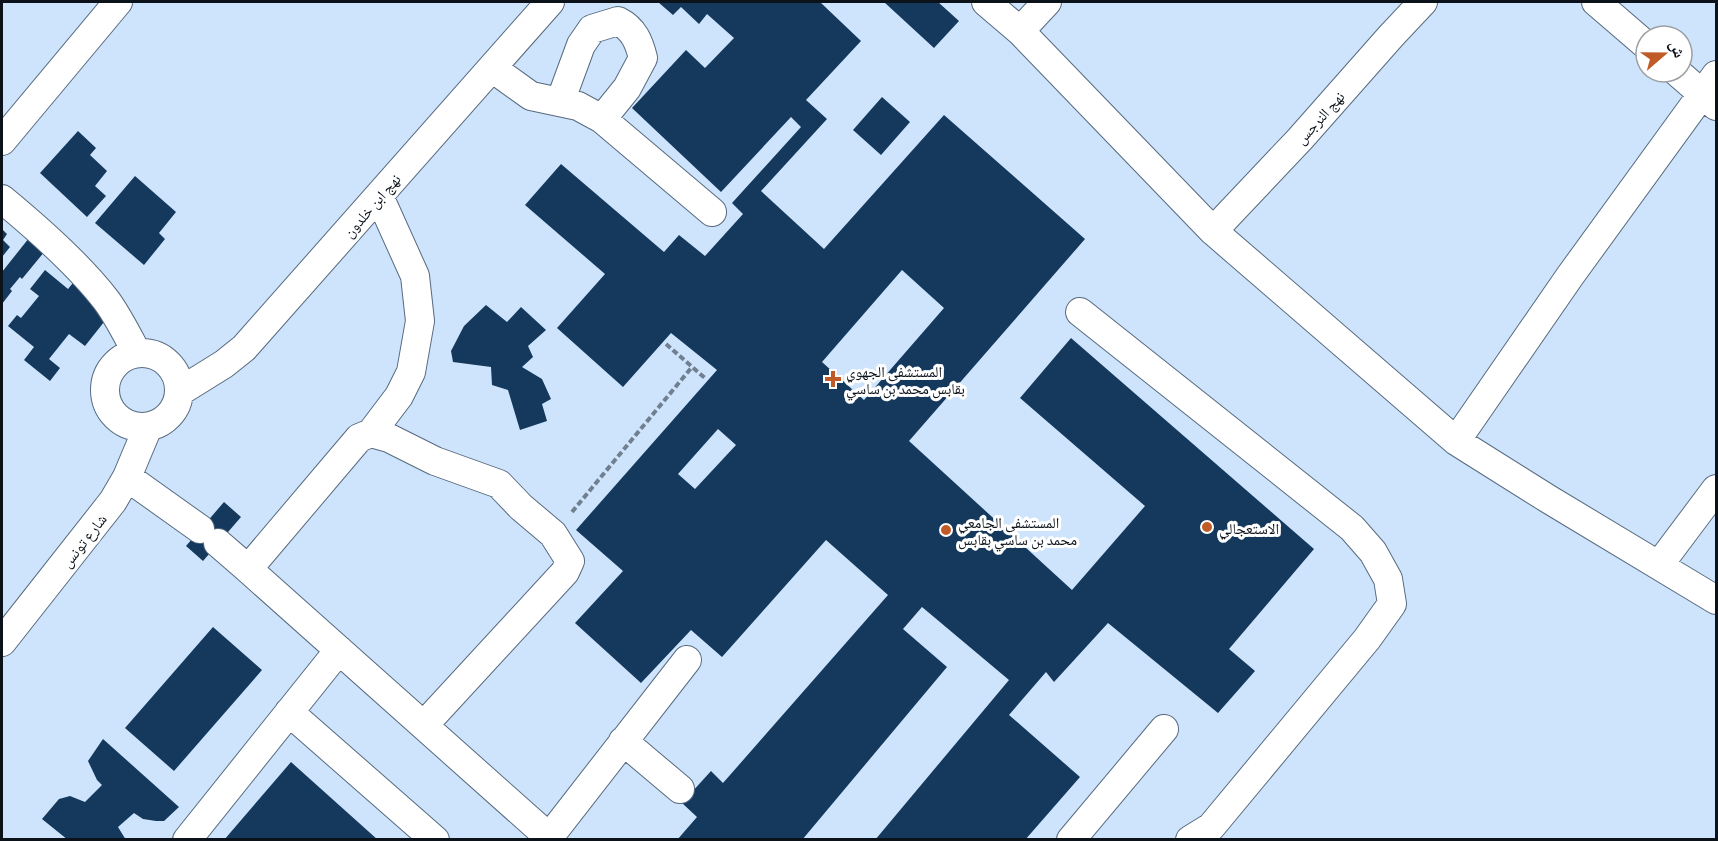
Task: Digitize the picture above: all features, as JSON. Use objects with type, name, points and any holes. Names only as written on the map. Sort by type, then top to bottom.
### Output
[{"type":"street","points":[[2,141],[118,2]]},
{"type":"street","name":"نهج ابن خلدون","points":[[179,392],[224,364],[244,348],[550,2]]},
{"type":"street","points":[[986,2],[1020,31],[1213,231],[1456,441],[1716,600]]},
{"type":"street","points":[[1020,31],[1047,2]]},
{"type":"street","name":"نهج النرجس","points":[[1213,231],[1300,139],[1390,36],[1424,2]]},
{"type":"street","points":[[1596,2],[1634,35]]},
{"type":"street","points":[[560,102],[581,45],[592,29],[618,21],[633,33],[643,58],[627,88],[602,119]]},
{"type":"street","points":[[492,68],[531,96],[578,106],[602,119],[712,212]]},
{"type":"street","points":[[1456,441],[1570,276],[1711,91],[1694,82]]},
{"type":"street","points":[[248,569],[359,438],[371,433],[399,396],[411,372],[420,321],[415,276],[379,196]]},
{"type":"street","points":[[2,199],[28,220],[74,265],[105,300],[137,353]]},
{"type":"street","points":[[1080,312],[1352,528],[1373,552],[1388,579],[1392,604],[1367,639],[1211,827],[1190,840]]},
{"type":"street","points":[[137,353],[150,354],[162,359],[171,368],[177,379],[179,392],[170,415],[148,427],[133,426],[119,420],[110,409],[105,395],[105,380],[112,367],[123,357],[137,353]]},
{"type":"street","name":"شارع تونس","points":[[2,642],[113,501],[128,477],[148,427]]},
{"type":"street","points":[[371,433],[388,438],[435,461],[499,484],[521,507],[553,534],[570,561],[565,572],[424,725]]},
{"type":"street","points":[[128,477],[209,536],[248,569],[550,839],[687,660]]},
{"type":"street","points":[[1659,565],[1716,489]]},
{"type":"street","points":[[187,840],[339,651]]},
{"type":"street","points":[[290,712],[435,840]]},
{"type":"street","points":[[1071,840],[1164,729]]},
{"type":"street","points":[[623,741],[680,789]]},
{"type":"path","points":[[666,344],[706,379]]},
{"type":"path","points":[[553,534],[692,368]]},
{"type":"building","points":[[658,2],[820,2],[861,41],[806,100],[827,119],[761,191],[824,249],[944,115],[1085,239],[909,441],[1072,590],[1145,506],[1020,398],[1071,338],[1314,549],[1229,649],[1255,671],[1218,713],[1108,623],[1054,682],[1046,672],[1009,715],[1080,777],[1025,840],[875,840],[1009,680],[922,607],[903,629],[947,667],[802,840],[677,840],[697,817],[682,803],[711,771],[723,783],[888,595],[826,540],[722,657],[691,630],[641,683],[575,623],[623,571],[576,530],[717,370],[671,333],[623,387],[557,328],[605,274],[525,205],[561,164],[664,252],[679,235],[705,256],[743,214],[732,203],[801,127],[791,117],[721,192],[632,108],[686,50],[705,68],[734,38],[707,14],[699,24],[681,7],[673,15]],"holes":[[[902,270],[944,308],[864,400],[822,362]],[[718,429],[736,445],[695,489],[678,474]]]},
{"type":"building","points":[[884,2],[938,2],[959,21],[934,48]]},
{"type":"building","points":[[882,97],[910,122],[881,155],[853,130]]},
{"type":"building","points":[[78,131],[96,148],[90,155],[107,171],[95,186],[106,196],[87,217],[40,173]]},
{"type":"building","points":[[135,176],[176,212],[159,233],[165,239],[144,265],[95,223]]},
{"type":"building","points":[[2,229],[7,234],[3,240],[10,247],[2,257]]},
{"type":"building","points":[[29,238],[45,251],[22,279],[20,277],[10,289],[12,291],[2,304],[2,272]]},
{"type":"building","points":[[45,270],[68,289],[77,278],[102,300],[104,322],[85,346],[69,334],[49,359],[60,368],[50,381],[24,360],[34,347],[8,326],[17,315],[21,318],[39,296],[30,289]]},
{"type":"building","points":[[486,305],[507,322],[521,307],[546,330],[528,346],[533,357],[522,367],[542,379],[551,399],[542,404],[547,421],[520,430],[508,390],[492,385],[491,367],[453,362],[451,351],[464,326]]},
{"type":"building","points":[[224,502],[241,517],[203,561],[186,546]]},
{"type":"building","points":[[213,627],[262,670],[174,771],[125,728]]},
{"type":"building","points":[[103,739],[179,807],[164,821],[143,819],[134,813],[118,827],[126,840],[68,840],[42,819],[59,799],[70,796],[85,802],[102,785],[88,761]]},
{"type":"building","points":[[291,762],[378,840],[224,840]]},
{"type":"place","name":"المستشفى الجهوي بقابس محمد بن ساسي","points":[[833,379]]},
{"type":"place","name":"الاستعجالي","points":[[1207,527]]},
{"type":"place","name":"المستشفى الجامعي محمد بن ساسي بقابس","points":[[946,530]]}]
